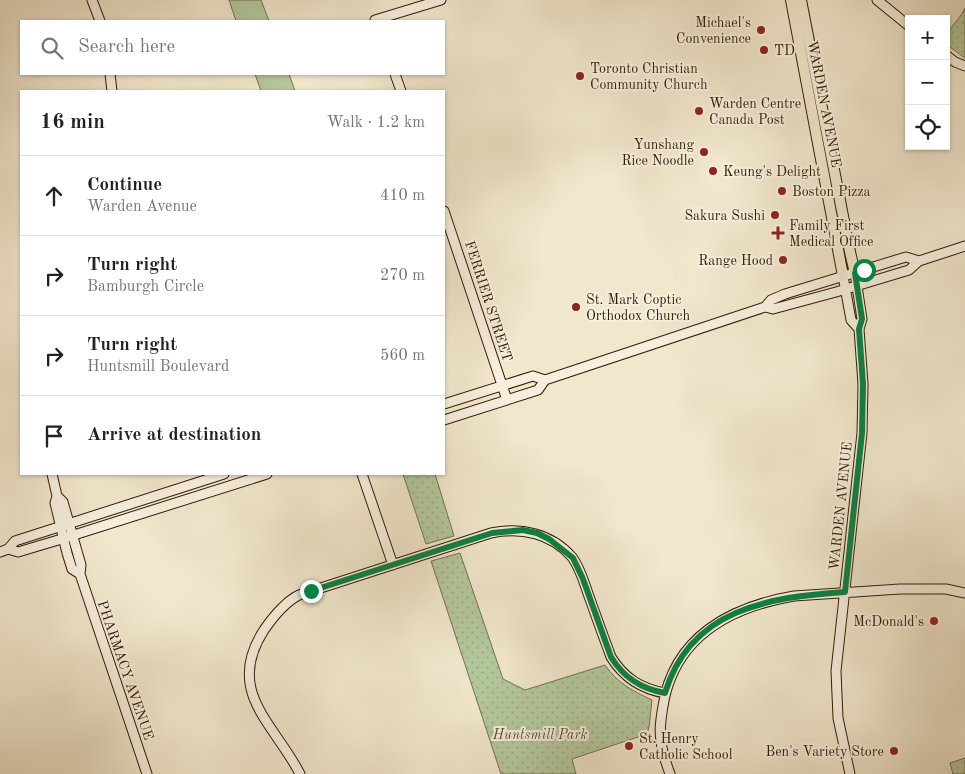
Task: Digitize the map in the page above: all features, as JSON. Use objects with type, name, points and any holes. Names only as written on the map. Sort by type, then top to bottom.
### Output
[{"type":"main road","points":[[92,0],[100,20]]},
{"type":"main road","points":[[375,20],[441,0]]},
{"type":"main road","name":"WARDEN AVENUE","points":[[792,0],[842,276],[851,320],[859,329]]},
{"type":"main road","name":"WARDEN AVENUE","points":[[801,0],[858,286],[862,319],[859,329],[863,416],[859,473],[836,671],[838,718],[850,774]]},
{"type":"main road","points":[[877,0],[905,23]]},
{"type":"main road","points":[[950,58],[965,66]]},
{"type":"main road","points":[[110,75],[112,90]]},
{"type":"main road","points":[[395,75],[402,90]]},
{"type":"main road","name":"FERRIER STREET","points":[[445,214],[507,400]]},
{"type":"main road","points":[[765,307],[773,309],[845,290],[909,270],[919,261],[965,246]]},
{"type":"main road","points":[[445,420],[538,390],[546,380],[765,307],[771,300],[785,294],[906,257],[919,261]]},
{"type":"main road","points":[[445,404],[533,376],[546,380]]},
{"type":"main road","name":"PHARMACY AVENUE","points":[[52,475],[57,496],[63,502],[72,569],[80,574],[147,774]]},
{"type":"main road","points":[[4,550],[15,541],[221,475]]},
{"type":"main road","points":[[4,550],[18,552],[264,475]]},
{"type":"main road","points":[[362,475],[393,565]]},
{"type":"main road","points":[[300,774],[293,760],[263,718],[251,691],[250,664],[256,644],[266,627],[292,598],[499,532],[523,530],[543,536],[573,558],[583,579],[611,657],[617,667],[643,688],[665,693]]},
{"type":"main road","points":[[670,774],[661,739],[660,723],[665,693],[672,673],[682,655],[699,636],[722,619],[777,598],[845,592],[929,589],[946,589],[965,593]]},
{"type":"green space","points":[[229,0],[261,0],[269,20],[236,20]]},
{"type":"green space","points":[[965,8],[965,58],[950,47],[950,29]]},
{"type":"green space","points":[[255,75],[289,75],[295,90],[261,90]]},
{"type":"green space","points":[[403,475],[435,475],[454,536],[426,544]]},
{"type":"green space","name":"Huntsmill Park","points":[[460,553],[503,679],[525,690],[605,665],[620,682],[652,700],[647,734],[572,759],[576,774],[501,774],[431,561]]},
{"type":"green space","points":[[965,758],[965,774],[953,774],[950,763]]},
{"type":"place","name":"Michael's Convenience","points":[[761,30]]},
{"type":"place","name":"TD","points":[[764,50]]},
{"type":"place","name":"Toronto Christian Community Church","points":[[580,76]]},
{"type":"place","name":"Warden Centre Canada Post","points":[[699,111]]},
{"type":"place","name":"Yunshang Rice Noodle","points":[[704,152]]},
{"type":"place","name":"Keung's Delight","points":[[713,171]]},
{"type":"place","name":"Boston Pizza","points":[[782,191]]},
{"type":"place","name":"Sakura Sushi","points":[[775,215]]},
{"type":"place","name":"Family First Medical Office","points":[[778,233]]},
{"type":"place","name":"Range Hood","points":[[783,260]]},
{"type":"place","name":"St. Mark Coptic Orthodox Church","points":[[576,307]]},
{"type":"place","name":"McDonald's","points":[[934,621]]},
{"type":"place","name":"St. Henry Catholic School","points":[[629,746]]},
{"type":"place","name":"Ben's Variety Store","points":[[894,751]]},
{"type":"route","points":[[311,591],[492,533],[523,530],[537,533],[549,539],[573,558],[583,579],[600,630],[617,667],[643,688],[665,693],[669,679],[682,655],[699,636],[722,619],[777,598],[845,592],[859,473],[864,407],[859,329],[862,319],[855,273],[864,270]]}]
